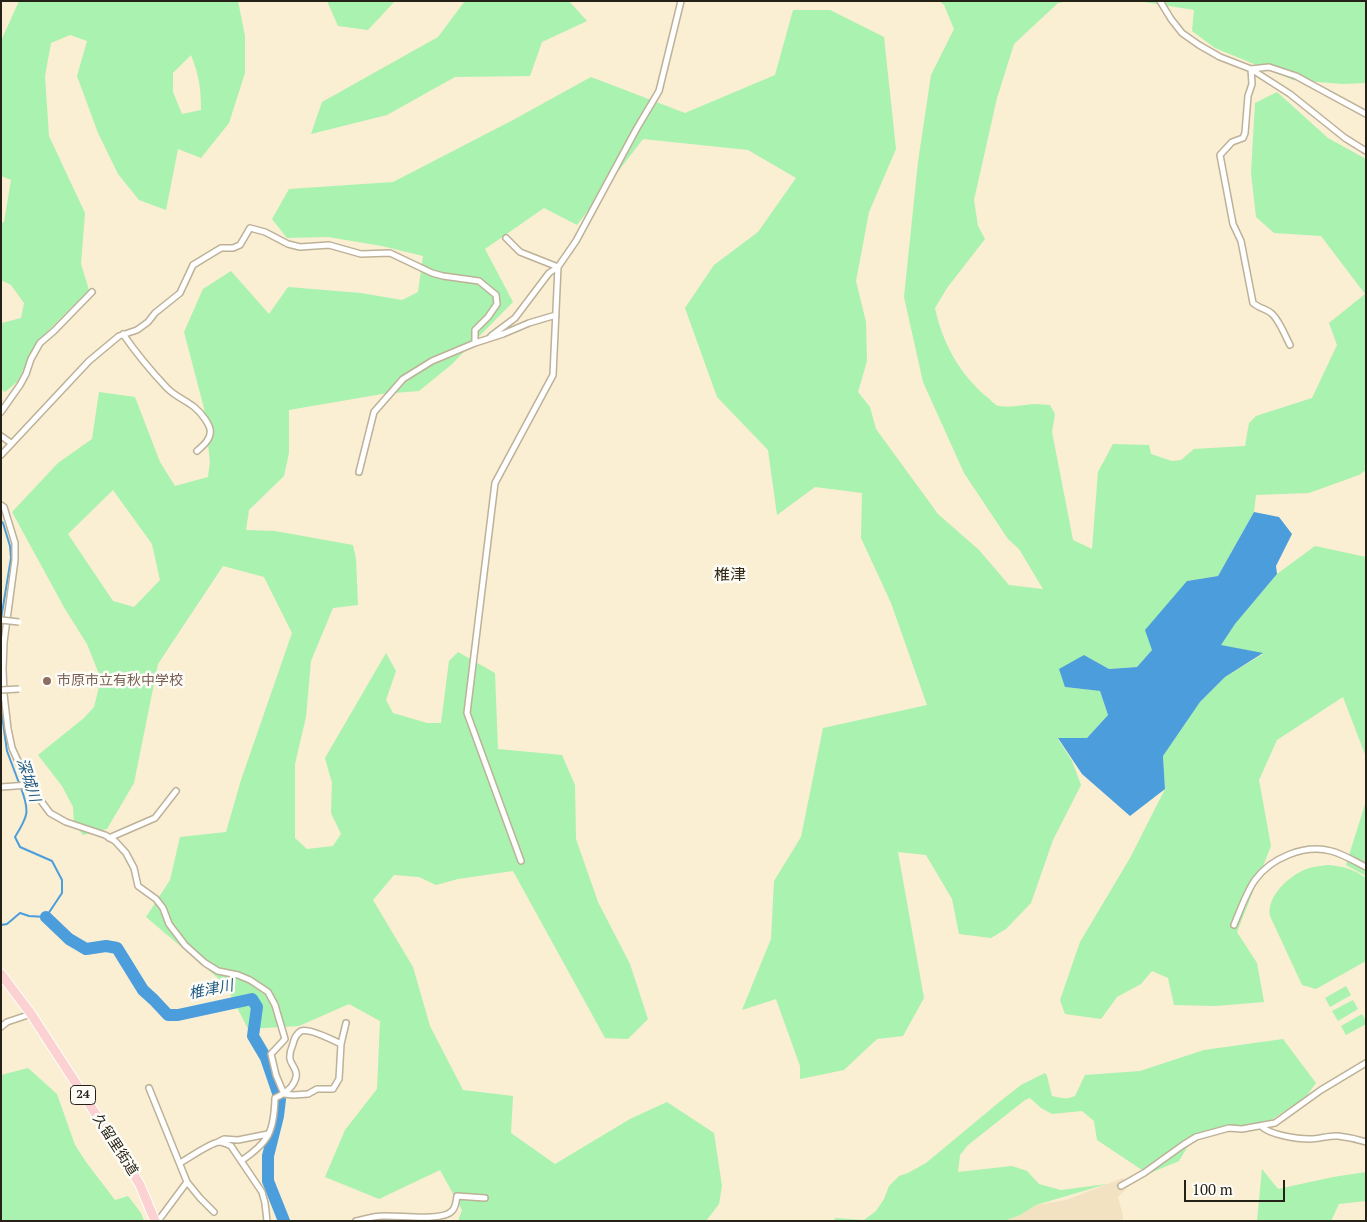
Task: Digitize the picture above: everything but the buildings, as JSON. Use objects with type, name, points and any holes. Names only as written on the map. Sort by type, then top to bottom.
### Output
[{"type":"main road","name":"久留里街道","points":[[1,974],[31,1014],[128,1163],[157,1221]]},
{"type":"street","points":[[486,340],[512,321],[549,273],[558,267],[576,241],[637,128],[659,92],[681,1]]},
{"type":"street","points":[[1160,1],[1182,34],[1220,57],[1252,69],[1290,94],[1345,138],[1366,151]]},
{"type":"street","points":[[1252,69],[1270,67],[1296,76],[1366,114]]},
{"type":"street","points":[[1252,69],[1252,84],[1248,96],[1245,133],[1243,138],[1232,142],[1220,155],[1233,224],[1241,240],[1253,303],[1275,316],[1290,345]]},
{"type":"street","points":[[1,455],[89,361],[119,336],[137,330],[148,322],[180,293],[193,265],[221,248],[233,248],[240,245],[250,228],[265,232],[294,246],[329,245],[361,254],[390,253],[432,273],[479,281],[496,295],[497,304],[488,317],[475,330],[475,343]]},
{"type":"street","points":[[506,238],[520,252],[558,267]]},
{"type":"street","points":[[521,861],[467,713],[496,483],[553,376],[558,267]]},
{"type":"street","points":[[1,412],[20,385],[40,343],[92,292]]},
{"type":"street","points":[[359,472],[374,412],[402,379],[432,361],[475,343],[556,315]]},
{"type":"street","points":[[512,321],[515,330]]},
{"type":"street","points":[[123,334],[136,354],[167,388],[200,410],[211,430],[210,436],[198,451]]},
{"type":"street","points":[[1,436],[11,443]]},
{"type":"street","points":[[1,505],[4,507],[15,543],[15,560],[4,642],[4,694],[12,748],[29,785],[50,813],[66,822],[105,835],[115,841],[126,853],[134,868],[138,886],[156,899],[163,908],[169,924],[185,945],[205,963],[218,971],[238,975],[250,980],[268,992],[275,1005],[285,1039],[271,1054],[276,1075],[284,1094]]},
{"type":"street","points":[[1,620],[19,622]]},
{"type":"street","points":[[1,690],[19,688]]},
{"type":"street","points":[[1,787],[29,785]]},
{"type":"street","points":[[109,838],[155,818],[176,791]]},
{"type":"street","points":[[1234,926],[1255,880],[1271,864],[1289,854],[1311,849],[1329,850],[1366,867]]},
{"type":"street","points":[[1,1027],[8,1022],[31,1014]]},
{"type":"street","points":[[284,1094],[308,1094],[318,1089],[333,1090],[339,1079],[341,1044],[346,1023]]},
{"type":"street","points":[[241,1161],[257,1151],[265,1142],[275,1115],[275,1098],[284,1094],[294,1083],[296,1072],[290,1061],[290,1052],[295,1037],[300,1032],[308,1030],[341,1044]]},
{"type":"street","points":[[1121,1186],[1196,1138],[1229,1128],[1242,1129],[1275,1123],[1321,1090],[1366,1063]]},
{"type":"street","points":[[149,1088],[187,1182],[214,1212]]},
{"type":"street","points":[[1260,1126],[1274,1133],[1295,1137],[1312,1139],[1340,1136],[1366,1142]]},
{"type":"street","points":[[180,1163],[224,1139],[238,1140],[268,1134]]},
{"type":"street","points":[[218,1142],[231,1146],[262,1192],[267,1221]]},
{"type":"street","points":[[157,1221],[187,1182]]},
{"type":"street","points":[[356,1221],[382,1216],[434,1218],[444,1216],[452,1211],[456,1204],[456,1196],[485,1198]]},
{"type":"shaded area","points":[[1123,1178],[1129,1186],[1118,1197],[1123,1221],[1004,1221],[1020,1215],[1036,1205],[1066,1200]]},
{"type":"green space","points":[[19,1],[238,1],[245,36],[245,73],[229,123],[201,158],[178,149],[166,210],[139,200],[118,174],[98,133],[77,76],[87,41],[70,35],[51,43],[45,76],[49,136],[85,213],[81,264],[89,290],[42,337],[17,382],[5,392],[1,389],[1,322],[21,318],[24,303],[11,285],[1,280],[1,223],[4,222],[11,180],[1,176],[1,41]],"holes":[[[191,55],[198,75],[201,110],[182,114],[173,92],[173,73]]]},
{"type":"green space","points":[[327,1],[395,1],[368,30],[338,26]]},
{"type":"green space","points":[[465,1],[569,1],[587,21],[542,42],[530,76],[455,77],[387,115],[311,134],[322,102],[438,37]]},
{"type":"green space","points":[[939,1],[1069,1],[1058,3],[1014,44],[997,98],[974,200],[978,226],[985,239],[947,288],[935,308],[942,333],[954,357],[968,379],[994,404],[1008,407],[1034,404],[1050,405],[1055,414],[1052,432],[1073,540],[1092,549],[1098,472],[1113,444],[1149,445],[1151,454],[1172,461],[1181,460],[1194,449],[1245,446],[1249,423],[1256,416],[1312,398],[1337,345],[1329,323],[1365,294],[1321,236],[1274,233],[1256,217],[1251,173],[1255,103],[1277,92],[1328,138],[1366,159],[1366,470],[1359,475],[1309,493],[1256,495],[1254,512],[1218,576],[1187,581],[1152,650],[1137,667],[1109,669],[1084,655],[1065,687],[1100,691],[1108,715],[1087,738],[1058,739],[1072,761],[1081,785],[1053,840],[1031,903],[1006,929],[991,938],[959,934],[952,899],[926,855],[898,852],[924,998],[903,1036],[877,1039],[844,1070],[800,1079],[800,1066],[776,999],[742,1010],[771,939],[774,881],[801,837],[823,728],[927,705],[891,603],[861,538],[862,493],[815,487],[777,515],[768,450],[717,397],[685,308],[714,265],[758,232],[796,178],[748,150],[643,139],[577,225],[544,208],[485,249],[513,302],[451,365],[419,391],[382,394],[289,410],[289,453],[284,476],[249,510],[246,530],[275,531],[353,545],[356,559],[358,605],[333,608],[311,661],[306,717],[295,764],[295,838],[307,849],[333,846],[341,834],[331,813],[332,783],[325,758],[386,653],[396,671],[386,700],[393,713],[427,723],[441,723],[449,661],[458,652],[495,673],[498,749],[562,755],[575,785],[576,839],[598,902],[630,964],[648,1019],[628,1039],[605,1038],[513,871],[458,879],[436,885],[419,877],[394,875],[373,900],[413,967],[430,1026],[463,1090],[513,1096],[511,1133],[555,1164],[630,1119],[667,1102],[714,1133],[722,1186],[719,1204],[706,1221],[458,1221],[462,1210],[440,1170],[379,1199],[325,1177],[345,1130],[377,1089],[380,1021],[349,1004],[299,1026],[248,1029],[225,984],[146,917],[170,880],[180,837],[226,832],[241,780],[292,633],[264,577],[223,566],[158,664],[134,783],[107,829],[83,835],[74,823],[73,807],[62,786],[38,755],[84,718],[94,707],[101,679],[87,644],[65,609],[12,512],[58,463],[92,439],[99,392],[135,397],[160,462],[175,486],[208,477],[210,462],[204,408],[184,332],[203,289],[231,271],[269,314],[288,287],[361,293],[402,300],[418,292],[423,256],[382,246],[328,237],[287,238],[272,219],[289,189],[393,182],[591,77],[685,113],[775,75],[793,10],[830,10],[884,37],[896,149],[869,212],[856,281],[866,322],[867,361],[858,392],[870,407],[876,429],[938,514],[979,550],[1009,585],[1043,589],[1019,549],[1008,539],[964,473],[923,382],[904,297],[918,162],[931,75],[954,29],[944,5]],"holes":[[[113,490],[152,544],[160,580],[134,607],[113,601],[68,534]]]},
{"type":"green space","points":[[1138,1],[1366,1],[1366,83],[1343,84],[1293,80],[1215,48],[1192,31],[1194,10]]},
{"type":"green space","points":[[1315,546],[1366,557],[1366,757],[1343,697],[1277,740],[1259,780],[1271,846],[1237,932],[1257,963],[1264,1002],[1215,1006],[1174,1005],[1168,978],[1152,971],[1141,984],[1117,997],[1101,1019],[1065,1014],[1060,1000],[1080,942],[1130,858],[1165,789],[1163,756],[1200,702],[1225,677],[1263,654],[1220,645],[1277,574]]},
{"type":"green space","points":[[1366,801],[1366,876],[1346,865]]},
{"type":"green space","points":[[1328,865],[1348,868],[1366,878],[1366,961],[1316,989],[1302,985],[1270,916],[1270,909],[1275,895],[1291,877],[1307,869]]},
{"type":"green space","points":[[1346,986],[1351,995],[1330,1007],[1325,998]]},
{"type":"green space","points":[[1353,1000],[1358,1009],[1338,1021],[1332,1011]]},
{"type":"green space","points":[[1362,1014],[1366,1024],[1346,1035],[1341,1026]]},
{"type":"green space","points":[[1283,1039],[1316,1083],[1305,1098],[1271,1120],[1194,1136],[1179,1161],[1148,1174],[1097,1140],[1094,1121],[1082,1111],[1052,1114],[1041,1108],[1030,1098],[968,1145],[960,1155],[958,1172],[1012,1166],[1027,1171],[1039,1184],[1061,1190],[1107,1184],[1036,1205],[1020,1215],[1004,1221],[834,1221],[835,1218],[864,1220],[876,1211],[884,1199],[889,1186],[899,1176],[926,1163],[1021,1085],[1045,1073],[1052,1096],[1069,1098],[1075,1096],[1085,1075],[1140,1071],[1204,1050]]},
{"type":"green space","points":[[28,1068],[57,1094],[75,1145],[86,1162],[115,1200],[128,1196],[141,1213],[144,1221],[1,1221],[1,1075]]},
{"type":"green space","points":[[1262,1169],[1278,1189],[1366,1172],[1366,1201],[1339,1204],[1331,1221],[1257,1221]]},
{"type":"water","points":[[1254,512],[1279,517],[1292,534],[1276,566],[1277,574],[1235,624],[1221,645],[1263,653],[1225,677],[1200,702],[1163,756],[1165,789],[1130,816],[1082,774],[1058,738],[1087,738],[1108,715],[1100,691],[1065,687],[1059,669],[1084,655],[1109,669],[1137,667],[1152,650],[1145,630],[1187,581],[1218,576]]},
{"type":"waterway","name":"深城川","points":[[1,521],[10,546],[11,558],[1,619]]},
{"type":"waterway","name":"深城川","points":[[1,708],[7,751],[19,783]]},
{"type":"waterway","name":"深城川","points":[[1,925],[7,924],[20,913],[29,916],[46,917],[62,893],[62,880],[52,861],[20,847],[15,837],[23,824],[26,814],[26,803],[21,788]]},
{"type":"waterway","name":"椎津川","points":[[46,917],[69,939],[86,949],[106,946],[117,948],[143,990],[168,1015],[178,1015],[252,999],[257,1007],[253,1036],[266,1058],[280,1099],[278,1116],[268,1156],[268,1181],[284,1221]]},
{"type":"place","name":"市原市立有秋中学校","points":[[47,681]]},
{"type":"district","name":"椎津","points":[[730,575]]}]
